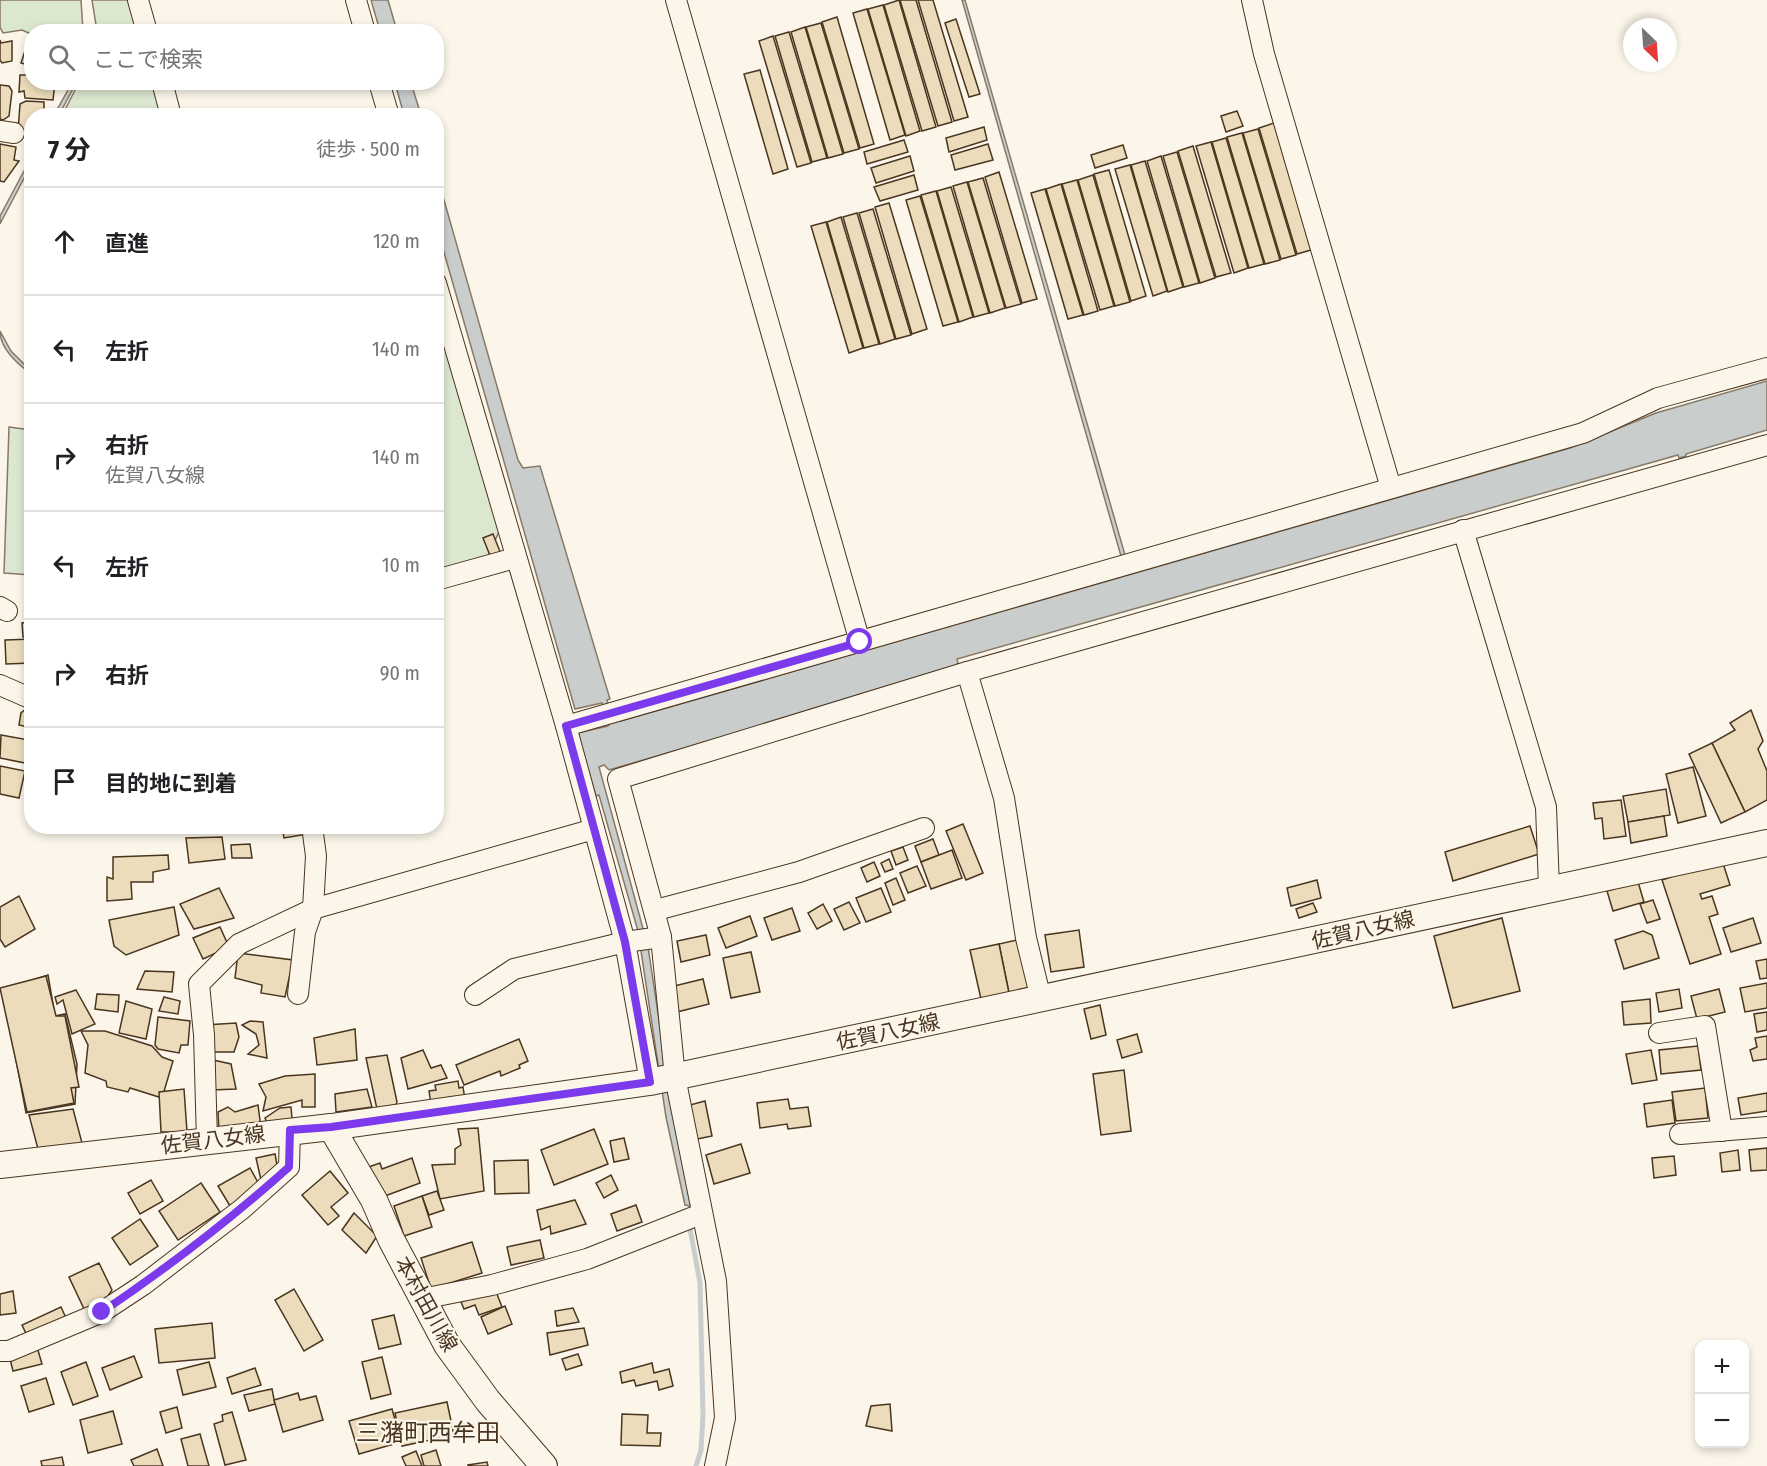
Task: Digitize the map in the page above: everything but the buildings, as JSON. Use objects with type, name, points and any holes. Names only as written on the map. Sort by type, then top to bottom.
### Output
[{"type":"main road","name":"佐賀八女線","points":[[0,1165],[331,1127],[663,1080],[1767,843]]},
{"type":"main road","name":"本村田川線","points":[[331,1127],[374,1200],[447,1345],[488,1401],[544,1466]]},
{"type":"street","points":[[138,0],[145,24]]},
{"type":"street","points":[[356,0],[362,24]]},
{"type":"street","points":[[676,0],[860,642]]},
{"type":"street","points":[[1252,0],[1264,54],[1390,488]]},
{"type":"street","points":[[164,90],[169,108]]},
{"type":"street","points":[[381,90],[386,108]]},
{"type":"street","points":[[444,312],[566,726],[701,1214],[716,1281],[725,1418],[714,1466]]},
{"type":"street","points":[[566,726],[1583,433],[1658,398],[1767,368]]},
{"type":"street","points":[[663,1080],[661,937],[656,910],[618,779],[967,672],[1767,445]]},
{"type":"street","points":[[1463,530],[1546,807],[1549,888]]},
{"type":"street","points":[[444,578],[515,558]]},
{"type":"street","points":[[967,672],[1004,798],[1026,938],[1041,999]]},
{"type":"street","points":[[0,685],[24,696]]},
{"type":"street","points":[[656,910],[799,872],[924,828]]},
{"type":"street","points":[[207,1141],[204,1035],[199,984],[239,944],[312,909],[594,829]]},
{"type":"street","points":[[298,994],[304,932],[312,909],[316,856],[313,834]]},
{"type":"street","points":[[475,995],[514,969],[625,942],[661,937]]},
{"type":"street","points":[[1659,1033],[1705,1026],[1722,1131]]},
{"type":"street","points":[[1680,1134],[1767,1127]]},
{"type":"street","points":[[0,1351],[9,1350],[102,1312],[142,1285],[242,1209],[289,1167],[290,1130]]},
{"type":"street","points":[[422,1299],[492,1285],[587,1259],[701,1214]]},
{"type":"green space","points":[[0,0],[81,0],[83,24],[24,24],[24,31],[3,33],[0,27]]},
{"type":"green space","points":[[92,0],[133,0],[140,24],[96,24]]},
{"type":"green space","points":[[75,90],[158,90],[163,108],[66,108]]},
{"type":"green space","points":[[444,329],[500,529],[487,559],[444,571]]},
{"type":"green space","points":[[9,427],[24,429],[24,574],[4,573]]},
{"type":"shaded area","points":[[371,0],[388,0],[395,24],[378,24]]},
{"type":"shaded area","points":[[962,0],[965,0],[1125,555],[1121,556]]},
{"type":"shaded area","points":[[68,90],[72,90],[63,108],[58,108]]},
{"type":"shaded area","points":[[397,90],[413,90],[419,108],[402,108]]},
{"type":"shaded area","points":[[24,171],[24,178],[0,224],[0,216]]},
{"type":"shaded area","points":[[444,200],[518,460],[523,468],[540,466],[610,699],[607,700],[608,704],[603,706],[602,703],[575,709],[444,252]]},
{"type":"shaded area","points":[[0,331],[11,351],[24,364],[24,368],[6,350]]},
{"type":"shaded area","points":[[1767,381],[1767,430],[1679,458],[1678,455],[957,659],[958,663],[950,670],[609,770],[604,765],[599,767],[648,947],[670,1093],[691,1206],[685,1205],[666,1117],[638,931],[599,795],[596,796],[577,733],[608,726],[613,719],[621,721],[1570,448],[1656,413]]},
{"type":"waterway","points":[[689,1223],[700,1283],[703,1415],[701,1450],[696,1466]]},
{"type":"district","name":"三潴町西牟田","points":[[428,1433]]},
{"type":"route","points":[[102,1312],[142,1285],[242,1209],[289,1167],[290,1130],[331,1127],[650,1082],[636,993],[625,942],[566,726],[860,642]]}]
